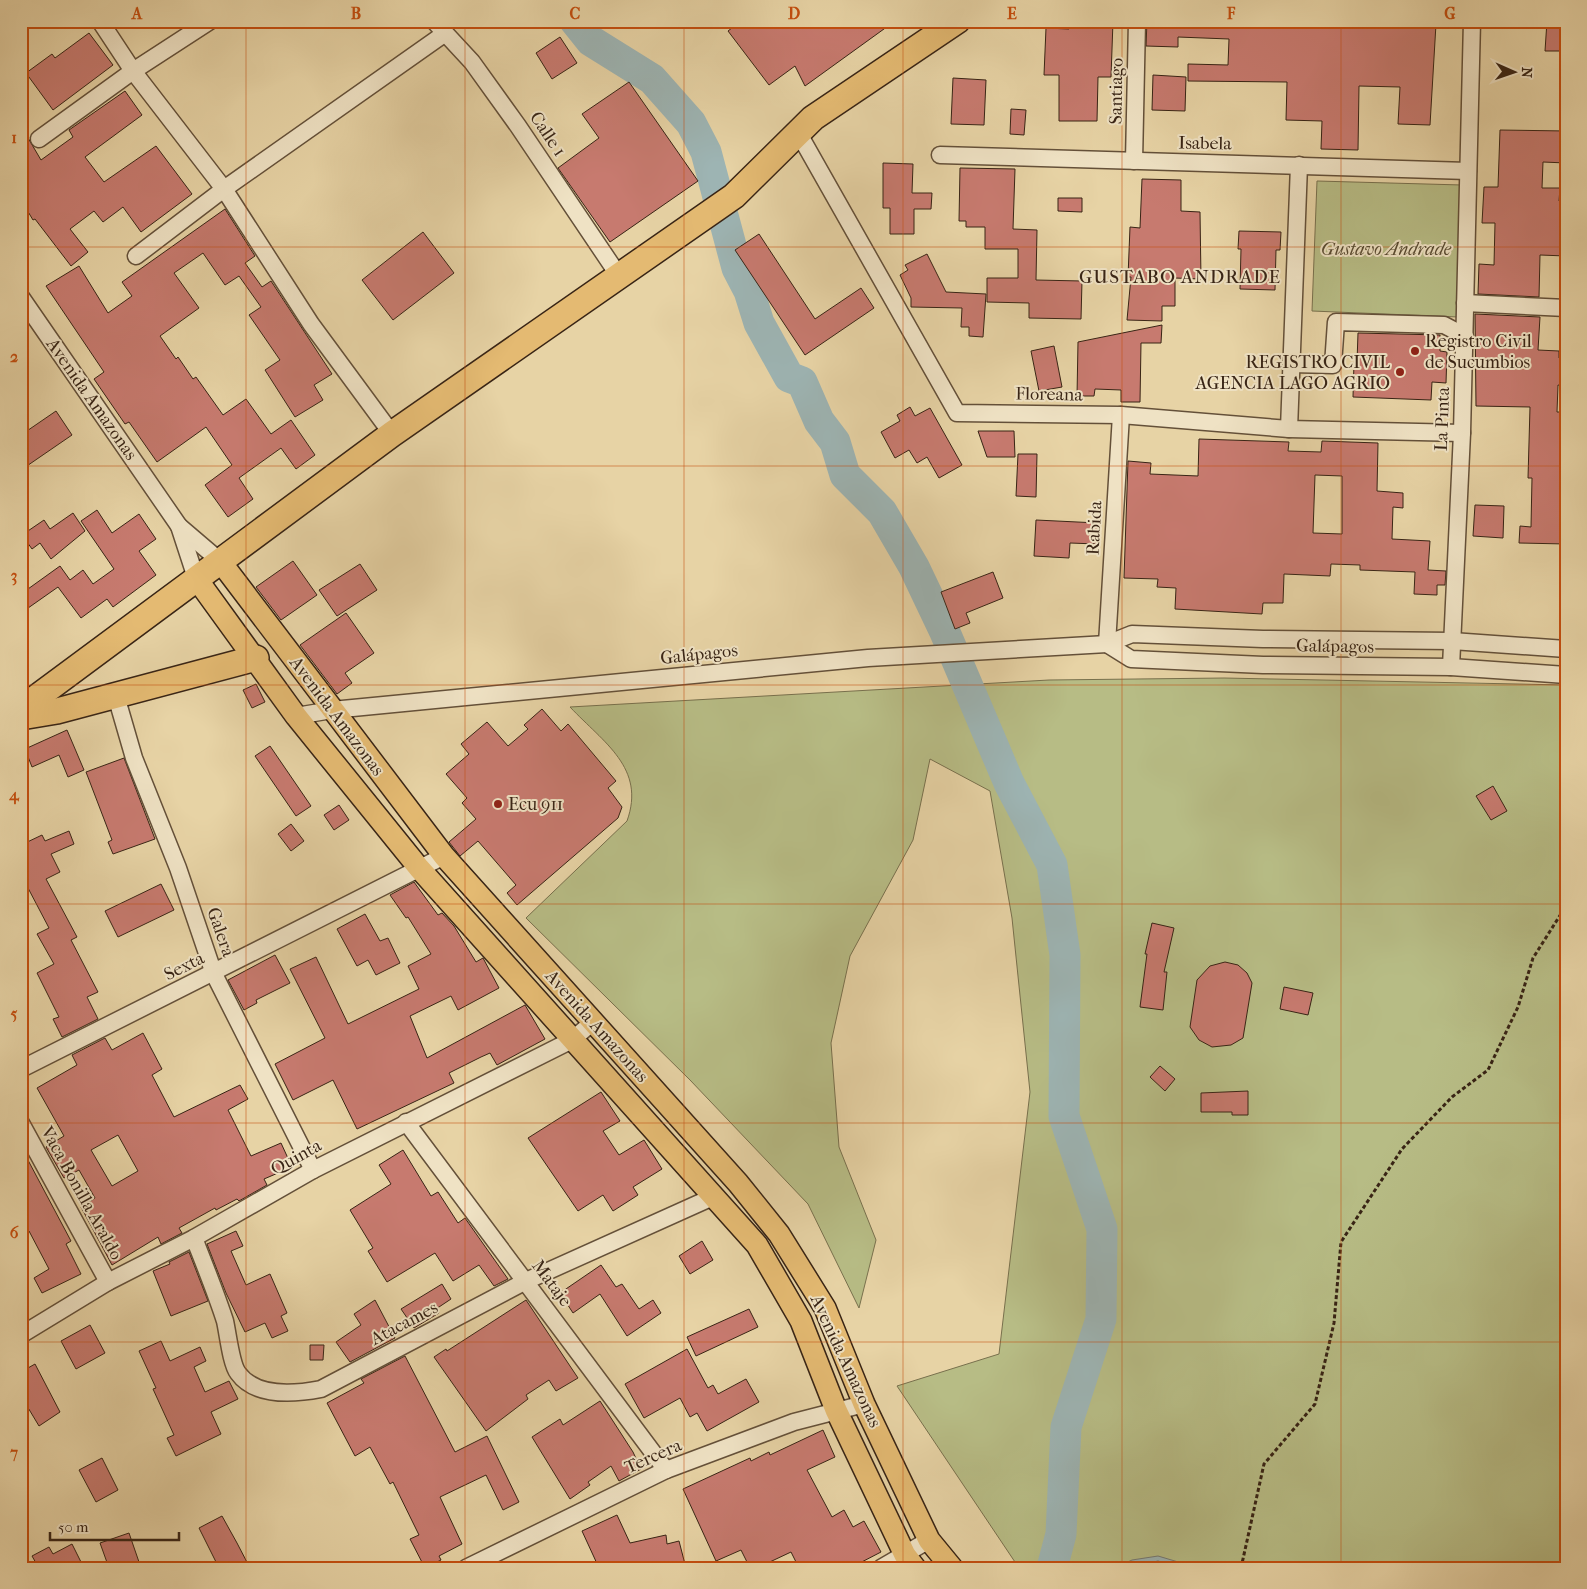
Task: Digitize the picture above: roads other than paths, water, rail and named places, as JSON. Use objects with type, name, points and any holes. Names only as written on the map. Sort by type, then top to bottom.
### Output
[{"type":"highway","points":[[21,709],[392,434],[734,196],[799,134],[813,118],[957,21]]},
{"type":"highway","points":[[21,718],[116,696],[256,658]]},
{"type":"main road","name":"Avenida Amazonas","points":[[220,561],[444,856],[738,1183],[779,1234],[825,1308],[864,1404],[930,1540],[952,1568]]},
{"type":"main road","name":"Avenida Amazonas","points":[[196,578],[256,658],[296,716],[419,868],[757,1245],[802,1321],[836,1410],[910,1561]]},
{"type":"street","points":[[100,21],[133,71],[224,189],[311,324],[392,434]]},
{"type":"street","points":[[39,139],[133,71],[210,21]]},
{"type":"street","name":"Santiago","points":[[1134,161],[1137,21]]},
{"type":"street","name":"La Pinta","points":[[1451,667],[1462,433],[1472,21]]},
{"type":"street","points":[[136,256],[439,27]]},
{"type":"street","name":"Calle 1","points":[[439,27],[472,62],[518,126],[619,276]]},
{"type":"street","name":"Floreana","points":[[799,134],[957,413],[1120,415],[1289,429],[1462,433]]},
{"type":"street","name":"Isabela","points":[[940,154],[1468,171]]},
{"type":"street","points":[[1289,429],[1299,165]]},
{"type":"street","name":"Avenida Amazonas","points":[[21,297],[179,526],[220,561]]},
{"type":"street","points":[[1465,303],[1566,308]]},
{"type":"street","points":[[1291,364],[1333,365],[1336,322],[1444,325],[1464,336]]},
{"type":"street","name":"Rabida","points":[[1107,644],[1120,415]]},
{"type":"street","name":"Avenida Amazonas","points":[[179,526],[196,578]]},
{"type":"street","name":"Galápagos","points":[[296,716],[332,710],[875,657],[1107,644],[1132,634],[1263,639],[1452,641],[1566,649]]},
{"type":"street","name":"Galápagos","points":[[1107,644],[1131,659],[1141,660],[1235,664],[1451,667],[1566,675]]},
{"type":"street","name":"Galera","points":[[116,696],[134,758],[178,868],[214,974],[313,1170]]},
{"type":"street","name":"Sexta","points":[[21,1069],[214,974],[444,856]]},
{"type":"street","name":"Quinta","points":[[21,1335],[108,1282],[194,1238],[313,1170],[572,1040],[593,1022]]},
{"type":"street","name":"Mataje","points":[[406,1122],[666,1470]]},
{"type":"street","name":"Vaca Bonilla Araldo","points":[[21,1123],[108,1282]]},
{"type":"street","name":"Atacames","points":[[194,1238],[224,1321],[238,1373],[254,1386],[277,1392],[299,1393],[321,1389],[526,1281],[714,1196]]},
{"type":"street","name":"Tercera","points":[[466,1568],[666,1470],[794,1422],[864,1404]]},
{"type":"street","points":[[881,1568],[910,1561],[930,1540]]},
{"type":"water","points":[[1158,1556],[1185,1564],[1188,1568],[1115,1568],[1132,1560]]},
{"type":"waterway","points":[[575,21],[591,41],[652,79],[691,123],[706,152],[737,268],[749,291],[759,323],[789,377],[802,382],[819,421],[835,442],[845,475],[882,512],[914,567],[944,630],[1009,783],[1052,865],[1065,955],[1064,1116],[1102,1229],[1101,1319],[1066,1427],[1061,1534],[1052,1568]]},
{"type":"place","name":"Registro Civil de Sucumbios","points":[[1415,351]]},
{"type":"place","name":"REGISTRO CIVIL AGENCIA LAGO AGRIO","points":[[1400,372]]},
{"type":"place","name":"Ecu 911","points":[[498,804]]},
{"type":"district","name":"GUSTABO ANDRADE","points":[[1180,276]]},
{"type":"park label","name":"Gustavo Andrade","points":[[1386,249]]}]
